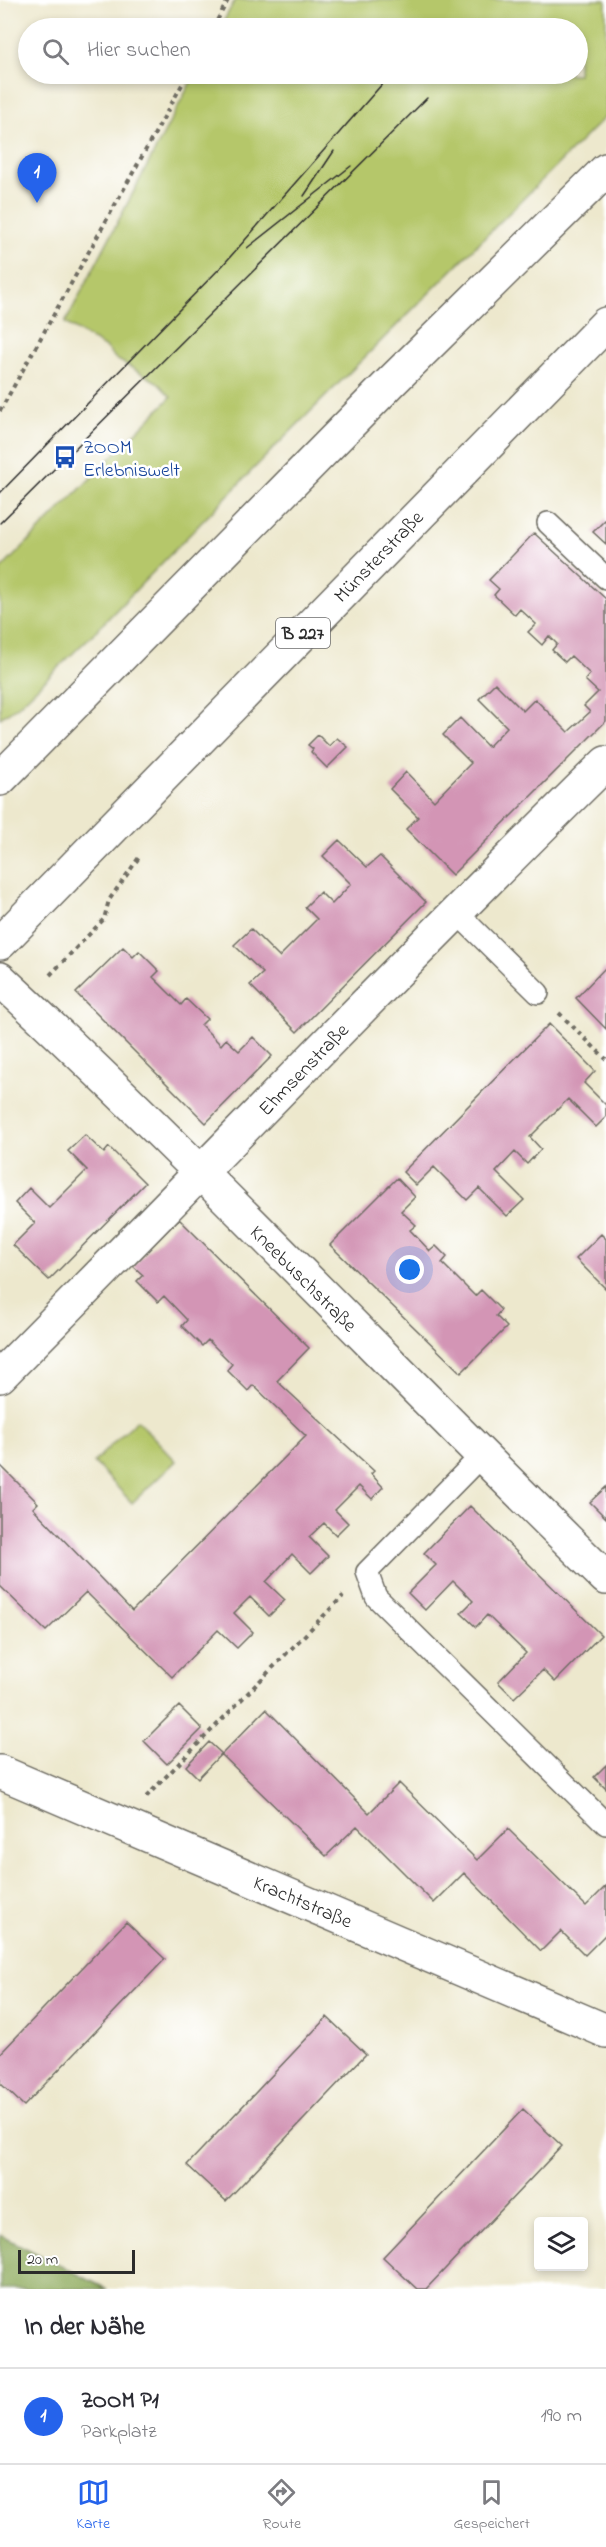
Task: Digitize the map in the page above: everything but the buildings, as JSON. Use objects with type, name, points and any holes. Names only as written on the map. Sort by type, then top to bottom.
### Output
[{"type":"street","points":[[0,779],[392,381],[606,170]]},
{"type":"street","name":"Münsterstraße","points":[[0,943],[606,324]]},
{"type":"street","name":"Ehmsenstraße","points":[[0,1376],[201,1174],[454,911],[606,763]]},
{"type":"street","name":"Kneebuschstraße","points":[[0,980],[201,1174],[481,1456],[606,1578]]},
{"type":"street","name":"Krachtstraße","points":[[0,1772],[606,2031]]},
{"type":"lane","points":[[548,523],[606,578]]},
{"type":"lane","points":[[454,911],[538,993]]},
{"type":"lane","points":[[481,1456],[367,1572],[376,1598],[606,1824]]},
{"type":"path","points":[[218,18],[228,0]]},
{"type":"path","points":[[0,411],[182,84]]},
{"type":"path","points":[[24,1002],[104,919],[109,900],[142,853]]},
{"type":"path","points":[[538,993],[606,1059]]},
{"type":"path","points":[[121,1823],[367,1572]]},
{"type":"green space","points":[[235,0],[606,0],[606,116],[269,453],[92,635],[18,706],[0,718],[0,570],[171,397],[157,382],[116,359],[106,348],[65,323],[190,84],[588,84],[588,18],[225,18]]},
{"type":"green space","points":[[137,1420],[176,1461],[132,1503],[94,1462]]},
{"type":"green space","points":[[0,2235],[107,2289],[0,2289]]},
{"type":"tram line","points":[[0,493],[223,265],[382,84]]},
{"type":"tram line","points":[[0,523],[427,98]]},
{"type":"tram line","points":[[304,196],[334,151]]},
{"type":"tram line","points":[[247,248],[351,166]]},
{"type":"place","name":"ZOOM P1","points":[[37,203]]},
{"type":"place","name":"ZOOM Erlebniswelt","points":[[65,457]]}]
